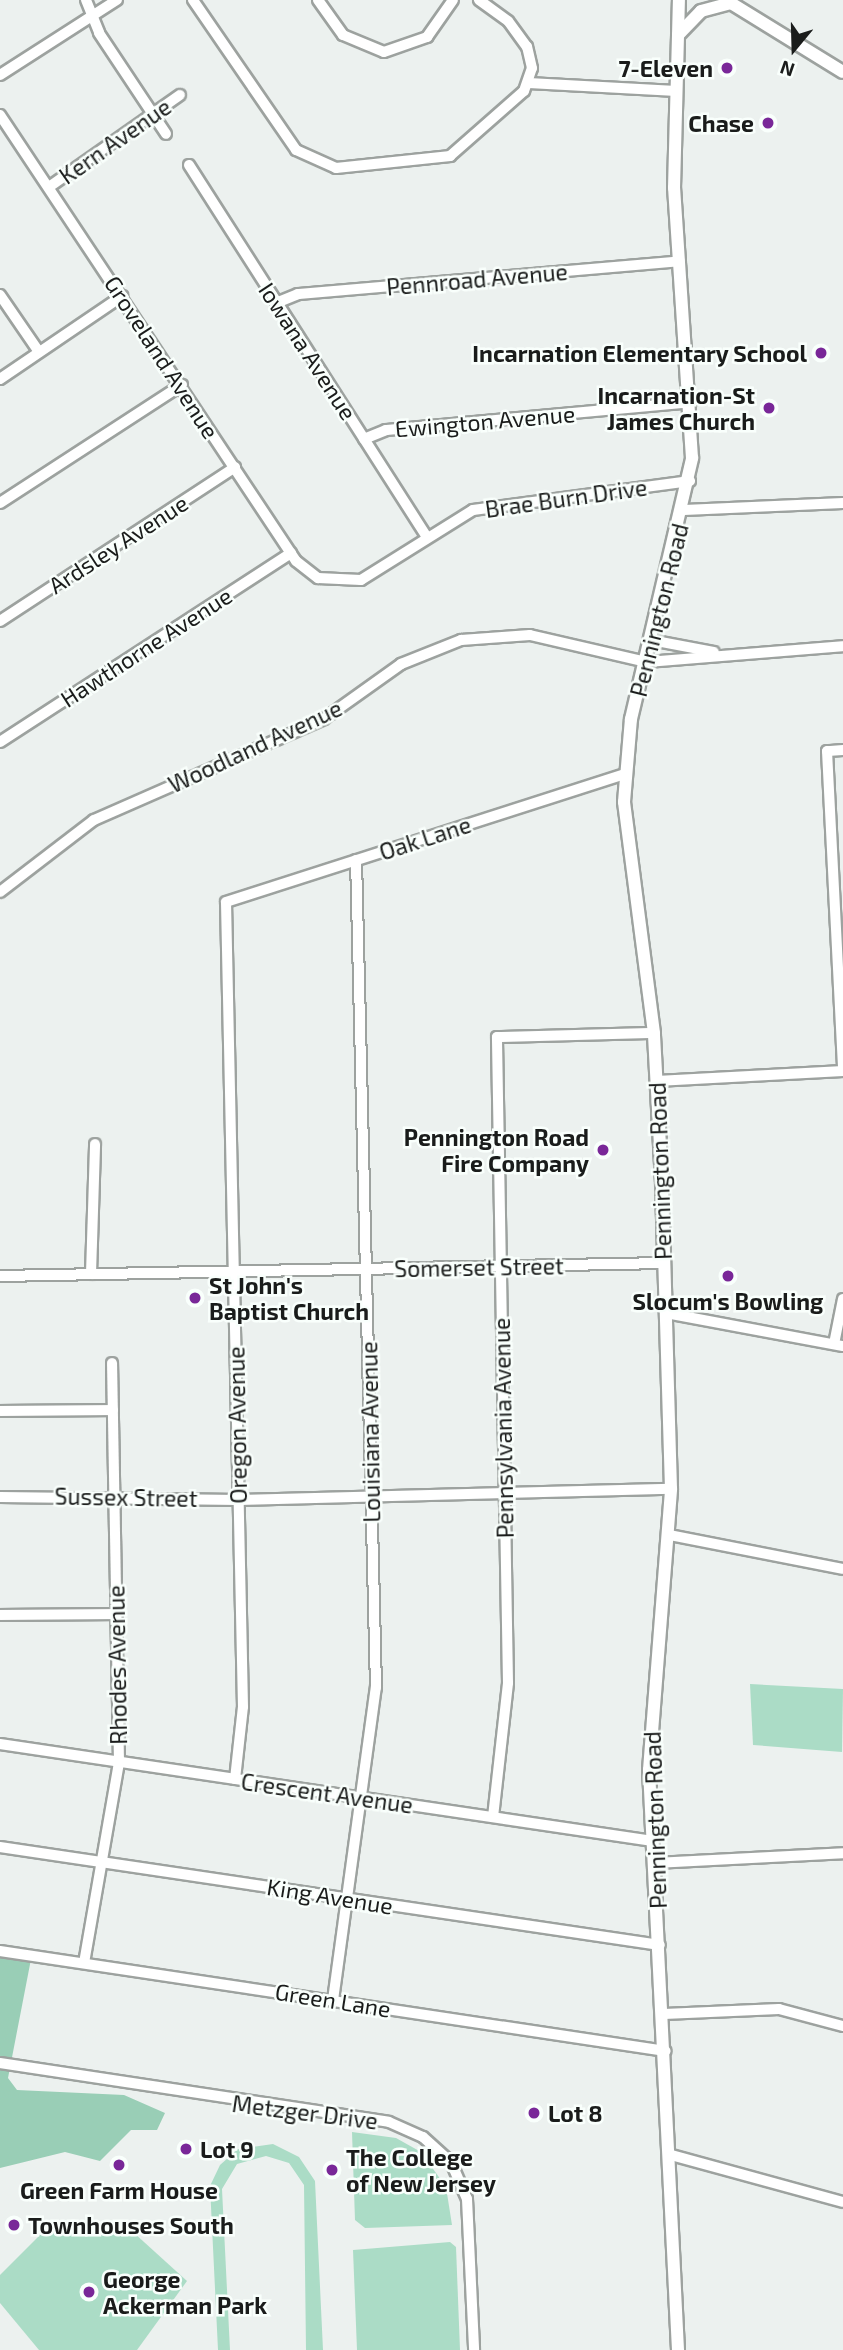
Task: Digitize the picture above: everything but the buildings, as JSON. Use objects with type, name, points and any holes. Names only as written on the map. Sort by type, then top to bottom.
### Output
[{"type":"main road","name":"Pennington Road","points":[[678,2350],[666,2050],[649,1744],[670,1535],[666,1312],[654,1033],[624,774],[646,662],[690,481],[691,402],[680,261],[676,91],[679,0]]},
{"type":"main road","points":[[678,36],[701,11],[729,2],[843,72]]},
{"type":"street","points":[[86,0],[91,17],[166,134]]},
{"type":"street","points":[[0,75],[117,0]]},
{"type":"street","points":[[193,0],[290,143],[325,166],[450,156],[529,83],[676,91]]},
{"type":"street","points":[[318,0],[343,35],[384,52],[427,37],[453,0]]},
{"type":"street","points":[[479,0],[508,21],[527,47],[529,83]]},
{"type":"street","name":"Kern Avenue","points":[[49,187],[180,95]]},
{"type":"street","name":"Groveland Avenue","points":[[0,115],[291,553],[309,573],[336,583]]},
{"type":"street","name":"Iowana Avenue","points":[[189,165],[427,537]]},
{"type":"street","name":"Pennroad Avenue","points":[[276,303],[298,295],[680,261]]},
{"type":"street","points":[[0,295],[39,352]]},
{"type":"street","points":[[0,379],[122,296]]},
{"type":"street","points":[[0,503],[181,385]]},
{"type":"street","name":"Ewington Avenue","points":[[364,439],[387,429],[691,402]]},
{"type":"street","name":"Ardsley Avenue","points":[[0,621],[235,467]]},
{"type":"street","name":"Brae Burn Drive","points":[[336,583],[371,576],[427,537],[491,506],[690,481]]},
{"type":"street","points":[[684,510],[843,503]]},
{"type":"street","name":"Hawthorne Avenue","points":[[0,742],[291,553]]},
{"type":"street","name":"Woodland Avenue","points":[[0,892],[94,820],[324,719],[401,664],[440,646],[483,636],[530,635],[646,662],[843,646]]},
{"type":"street","points":[[651,640],[728,655]]},
{"type":"street","points":[[657,1081],[843,1069],[827,751],[843,750]]},
{"type":"street","name":"Oak Lane","points":[[226,902],[624,774]]},
{"type":"street","name":"Louisiana Avenue","points":[[333,2000],[363,1798],[376,1688],[356,860]]},
{"type":"street","name":"Oregon Avenue","points":[[226,902],[243,1707],[235,1779]]},
{"type":"street","name":"Pennsylvania Avenue","points":[[493,1817],[508,1710],[497,1037],[654,1033]]},
{"type":"street","points":[[91,1274],[94,1144]]},
{"type":"street","name":"Somerset Street","points":[[0,1276],[664,1263]]},
{"type":"street","points":[[666,1312],[839,1345],[843,1299]]},
{"type":"street","name":"Rhodes Avenue","points":[[83,1963],[118,1762],[112,1363]]},
{"type":"street","points":[[0,1411],[113,1410]]},
{"type":"street","name":"Sussex Street","points":[[0,1497],[114,1495],[239,1500],[671,1489]]},
{"type":"street","points":[[670,1535],[843,1569]]},
{"type":"street","points":[[0,1615],[116,1614]]},
{"type":"street","name":"Crescent Avenue","points":[[0,1744],[653,1841]]},
{"type":"street","name":"King Avenue","points":[[0,1847],[660,1945]]},
{"type":"street","points":[[654,1863],[843,1853]]},
{"type":"street","name":"Green Lane","points":[[0,1951],[666,2050]]},
{"type":"street","points":[[664,2014],[779,2009],[843,2026]]},
{"type":"street","name":"Metzger Drive","points":[[0,2063],[389,2122],[423,2137],[451,2162],[467,2199],[474,2350]]},
{"type":"street","points":[[671,2155],[843,2202]]},
{"type":"green space","points":[[750,1684],[843,1689],[842,1752],[753,1745]]},
{"type":"green space","points":[[0,1950],[32,1954],[8,2078],[17,2090],[124,2095],[165,2113],[157,2130],[131,2130],[100,2161],[65,2152],[0,2168]]},
{"type":"green space","points":[[352,2132],[396,2138],[421,2152],[446,2187],[452,2225],[365,2228],[355,2220]]},
{"type":"green space","points":[[273,2144],[299,2157],[315,2181],[323,2350],[306,2350],[304,2185],[289,2163],[266,2156],[237,2164],[222,2189],[230,2350],[218,2350],[210,2186],[220,2165],[238,2149]]},
{"type":"green space","name":"George Ackerman Park","points":[[109,2222],[133,2232],[187,2281],[137,2350],[39,2350],[0,2303],[0,2275],[44,2231]]},
{"type":"green space","points":[[450,2242],[456,2247],[460,2350],[357,2350],[353,2250]]},
{"type":"place","name":"7-Eleven","points":[[727,68]]},
{"type":"place","name":"Chase","points":[[768,123]]},
{"type":"place","name":"Incarnation Elementary School","points":[[821,353]]},
{"type":"place","name":"Incarnation-St James Church","points":[[769,408]]},
{"type":"place","name":"Pennington Road Fire Company","points":[[603,1150]]},
{"type":"place","name":"Slocum's Bowling","points":[[728,1276]]},
{"type":"place","name":"St John's Baptist Church","points":[[195,1298]]},
{"type":"place","name":"Lot 8","points":[[534,2113]]},
{"type":"place","name":"Lot 9","points":[[186,2149]]},
{"type":"place","name":"Green Farm House","points":[[119,2165]]},
{"type":"place","name":"The College of New Jersey","points":[[332,2170]]},
{"type":"place","name":"Townhouses South","points":[[14,2225]]},
{"type":"place","name":"George Ackerman Park","points":[[89,2292]]}]
